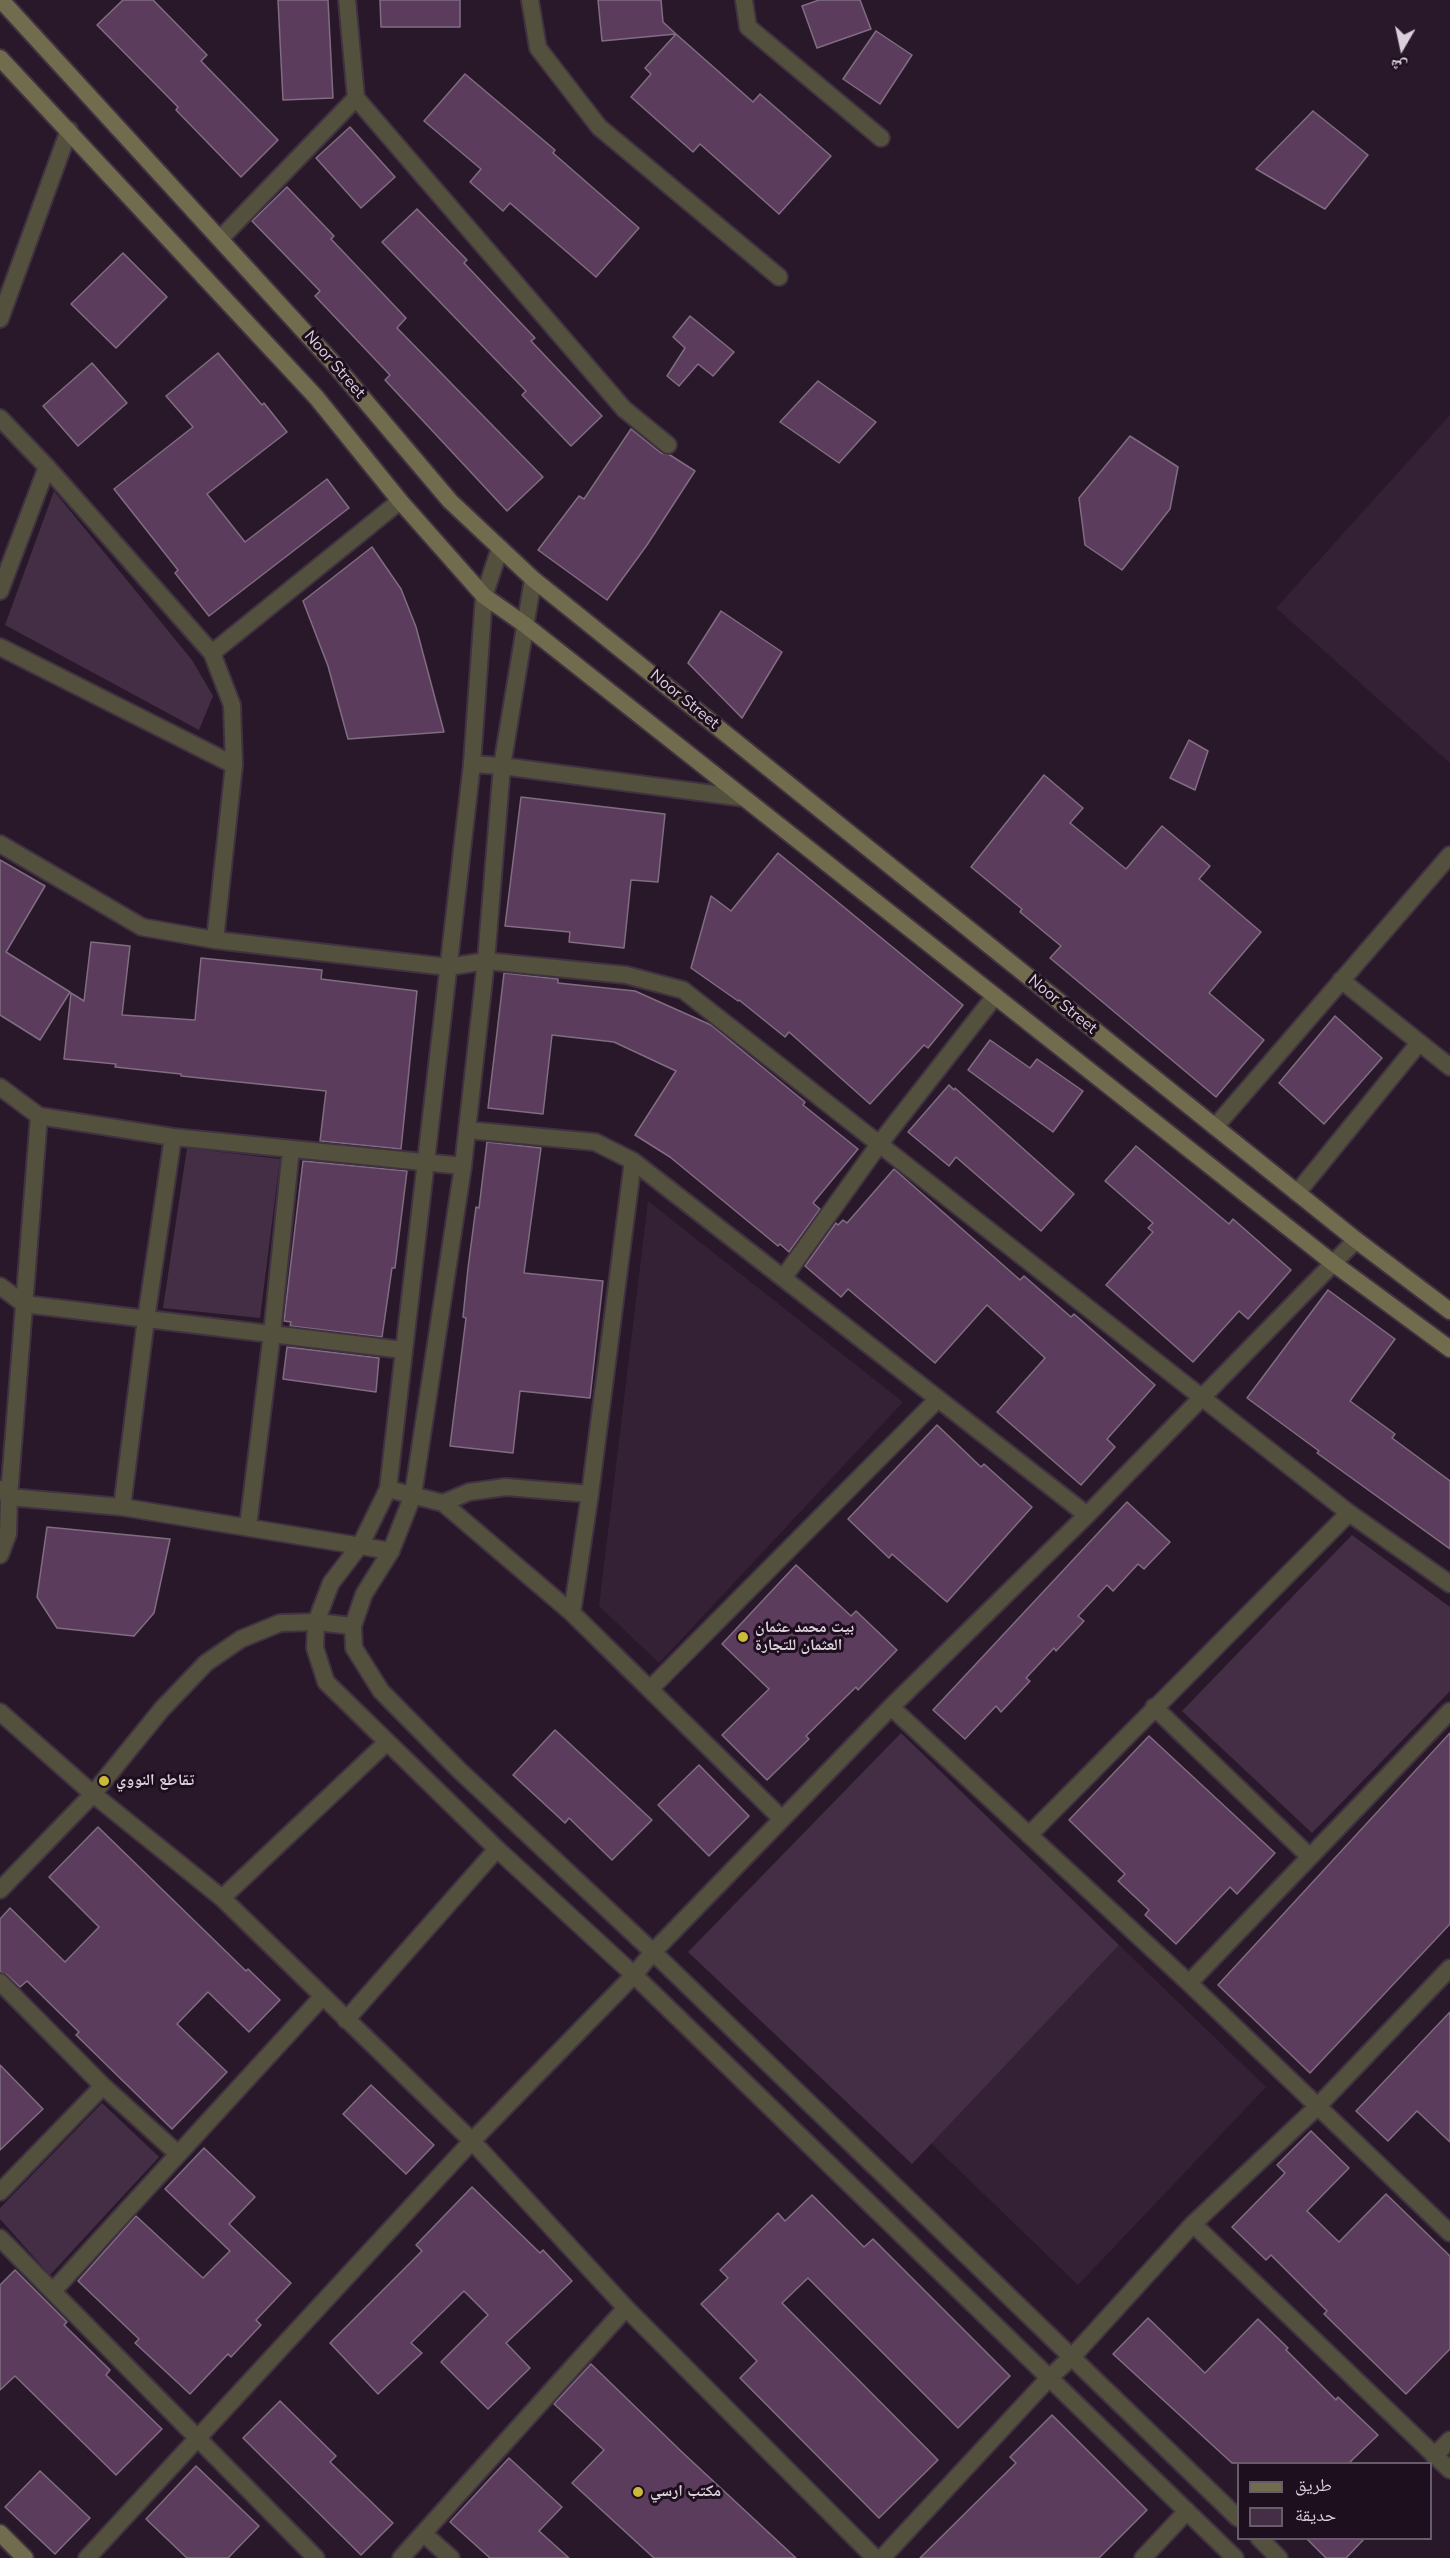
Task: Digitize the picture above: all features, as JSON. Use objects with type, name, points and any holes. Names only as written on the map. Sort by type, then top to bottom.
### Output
[{"type":"main road","name":"Noor Street","points":[[2,6],[334,364],[450,501],[533,579],[1297,1193],[1450,1311]]},
{"type":"main road","name":"Noor Street","points":[[0,58],[316,397],[400,501],[484,596],[524,624],[1333,1263],[1450,1349]]},
{"type":"main road","points":[[0,2533],[25,2558]]},
{"type":"street","points":[[347,0],[356,98],[624,408],[668,445]]},
{"type":"street","points":[[530,0],[538,48],[599,127],[779,277]]},
{"type":"street","points":[[744,0],[748,27],[881,138]]},
{"type":"street","points":[[220,239],[356,98]]},
{"type":"street","points":[[0,319],[69,130]]},
{"type":"street","points":[[0,418],[47,467],[212,653],[232,705],[234,765],[215,940]]},
{"type":"street","points":[[0,591],[47,467]]},
{"type":"street","points":[[212,653],[400,501]]},
{"type":"street","points":[[500,548],[484,596],[472,764],[388,1489],[361,1544],[332,1583],[316,1622],[315,1647],[326,1682],[496,1849],[634,1975],[1235,2558]]},
{"type":"street","points":[[533,579],[502,766],[486,961],[463,1166],[412,1495],[391,1551],[364,1594],[353,1626],[354,1648],[381,1691],[459,1770],[653,1952],[1237,2516]]},
{"type":"street","points":[[0,647],[234,765]]},
{"type":"street","points":[[472,764],[744,798]]},
{"type":"street","points":[[0,844],[142,927],[215,940],[448,967],[486,961],[626,975],[683,990],[1204,1396],[1349,1513],[1450,1584]]},
{"type":"street","points":[[1215,1127],[1341,980],[1448,861]]},
{"type":"street","points":[[1341,980],[1450,1067]]},
{"type":"street","points":[[784,1277],[880,1143],[995,996]]},
{"type":"street","points":[[1297,1193],[1419,1042]]},
{"type":"street","points":[[0,1087],[39,1116],[173,1137],[463,1166]]},
{"type":"street","points":[[0,1555],[8,1534],[4,1492],[24,1304],[39,1116]]},
{"type":"street","points":[[467,1130],[595,1142],[633,1161],[1086,1515]]},
{"type":"street","points":[[122,1507],[146,1319],[173,1137]]},
{"type":"street","points":[[248,1526],[272,1334],[291,1149]]},
{"type":"street","points":[[572,1613],[590,1494],[633,1161]]},
{"type":"street","points":[[87,2558],[472,2141],[634,1975],[653,1952],[782,1818],[1086,1515],[1356,1240]]},
{"type":"street","points":[[0,1286],[24,1304],[403,1350]]},
{"type":"street","points":[[651,1688],[938,1399]]},
{"type":"street","points":[[443,1503],[469,1492],[506,1487],[590,1494]]},
{"type":"street","points":[[388,1489],[443,1503],[572,1613],[782,1818]]},
{"type":"street","points":[[4,1492],[248,1526],[391,1551]]},
{"type":"street","points":[[1029,1835],[1349,1513]]},
{"type":"street","points":[[0,1890],[93,1794],[162,1709],[206,1663],[241,1639],[280,1623],[316,1622],[353,1626]]},
{"type":"street","points":[[891,1707],[1189,1983],[1448,2229]]},
{"type":"street","points":[[1154,1707],[1310,1857]]},
{"type":"street","points":[[1189,1983],[1450,1711]]},
{"type":"street","points":[[0,1712],[93,1794],[222,1898],[472,2141],[626,2308],[876,2558]]},
{"type":"street","points":[[222,1898],[386,1743]]},
{"type":"street","points":[[346,2020],[496,1849]]},
{"type":"street","points":[[882,2558],[1050,2377],[1072,2357],[1193,2224],[1317,2107],[1450,1968]]},
{"type":"street","points":[[0,1982],[103,2086],[177,2153]]},
{"type":"street","points":[[53,2290],[323,1996]]},
{"type":"street","points":[[0,2192],[103,2086]]},
{"type":"street","points":[[1193,2224],[1450,2470]]},
{"type":"street","points":[[0,2238],[316,2558]]},
{"type":"street","points":[[401,2558],[626,2308]]},
{"type":"street","points":[[1434,2456],[1450,2440]]},
{"type":"street","points":[[1143,2558],[1187,2511]]},
{"type":"street","points":[[424,2534],[451,2558]]},
{"type":"street","points":[[1261,2540],[1279,2558]]},
{"type":"shaded area","points":[[1450,415],[1450,763],[1276,608]]},
{"type":"shaded area","points":[[648,1201],[903,1402],[659,1663],[599,1606]]},
{"type":"shaded area","points":[[1119,1945],[1266,2087],[1078,2285],[931,2143]]},
{"type":"green space","points":[[54,491],[192,660],[213,696],[199,730],[5,625]]},
{"type":"green space","points":[[187,1148],[280,1159],[260,1318],[163,1308]]},
{"type":"green space","points":[[1352,1535],[1450,1607],[1450,1691],[1312,1833],[1182,1711]]},
{"type":"green space","points":[[901,1733],[1119,1945],[912,2164],[688,1952]]},
{"type":"green space","points":[[102,2103],[159,2157],[50,2275],[0,2219],[0,2208]]},
{"type":"building","points":[[123,0],[153,0],[207,55],[201,61],[278,140],[241,177],[176,110],[178,107],[97,25]]},
{"type":"building","points":[[278,0],[328,0],[333,98],[283,100]]},
{"type":"building","points":[[380,0],[460,0],[460,27],[381,27]]},
{"type":"building","points":[[598,0],[661,0],[663,22],[676,34],[602,41]]},
{"type":"building","points":[[819,0],[860,0],[871,29],[817,48],[802,6]]},
{"type":"building","points":[[876,31],[912,55],[880,104],[843,79]]},
{"type":"building","points":[[676,34],[753,102],[760,94],[831,156],[779,214],[700,144],[693,152],[631,97],[651,74],[645,68]]},
{"type":"building","points":[[465,74],[555,150],[553,153],[639,228],[596,277],[510,203],[503,211],[470,182],[481,169],[424,121]]},
{"type":"building","points":[[1313,111],[1368,155],[1325,209],[1256,169]]},
{"type":"building","points":[[350,127],[395,177],[361,208],[316,158]]},
{"type":"building","points":[[287,187],[334,236],[331,239],[406,318],[397,328],[543,477],[507,511],[385,380],[390,375],[315,296],[320,291],[252,221]]},
{"type":"building","points":[[417,209],[467,260],[464,263],[535,338],[531,341],[602,416],[571,446],[522,395],[526,391],[382,242]]},
{"type":"building","points":[[123,253],[167,297],[116,348],[71,304]]},
{"type":"building","points":[[690,316],[734,352],[713,376],[698,364],[679,386],[667,376],[685,348],[673,337]]},
{"type":"building","points":[[218,353],[287,432],[207,494],[245,542],[327,479],[349,508],[209,616],[175,573],[178,570],[114,489],[193,427],[166,396]]},
{"type":"building","points":[[92,363],[127,403],[78,446],[43,406]]},
{"type":"building","points":[[818,381],[876,422],[839,463],[780,422]]},
{"type":"building","points":[[631,429],[661,453],[670,455],[695,471],[647,545],[607,600],[538,550],[579,496],[584,499]]},
{"type":"building","points":[[1130,436],[1178,467],[1170,509],[1122,570],[1085,545],[1079,498]]},
{"type":"building","points":[[372,547],[401,589],[416,627],[444,732],[348,739],[328,666],[303,601]]},
{"type":"building","points":[[721,611],[782,652],[742,718],[688,663]]},
{"type":"building","points":[[1189,740],[1208,751],[1195,790],[1170,778]]},
{"type":"building","points":[[1044,775],[1083,808],[1070,823],[1126,869],[1162,826],[1210,866],[1199,879],[1261,932],[1209,993],[1264,1040],[1216,1097],[1050,958],[1061,946],[1020,912],[1022,909],[971,867]]},
{"type":"building","points":[[521,797],[665,814],[658,882],[631,880],[624,948],[569,942],[570,932],[505,926]]},
{"type":"building","points":[[778,853],[963,1005],[928,1048],[924,1045],[870,1104],[789,1032],[785,1037],[739,1000],[691,968],[711,896],[731,911]]},
{"type":"building","points":[[0,860],[45,886],[6,952],[70,992],[40,1040],[0,1015]]},
{"type":"building","points":[[91,942],[130,946],[122,1015],[195,1020],[201,958],[322,970],[321,979],[417,991],[401,1149],[320,1141],[326,1091],[181,1076],[181,1074],[115,1067],[116,1064],[64,1059],[71,993],[84,1001]]},
{"type":"building","points":[[504,973],[558,979],[558,983],[635,991],[711,1025],[805,1102],[803,1105],[858,1149],[813,1203],[820,1209],[789,1252],[780,1244],[778,1246],[670,1157],[635,1135],[676,1071],[614,1042],[552,1035],[543,1114],[488,1108]]},
{"type":"building","points":[[1335,1016],[1382,1058],[1324,1124],[1279,1083]]},
{"type":"building","points":[[990,1040],[1030,1068],[1037,1059],[1083,1091],[1053,1132],[968,1070]]},
{"type":"building","points":[[949,1085],[1074,1194],[1041,1231],[956,1157],[949,1166],[908,1132]]},
{"type":"building","points":[[487,1142],[541,1148],[524,1273],[603,1281],[590,1398],[520,1391],[513,1453],[450,1446],[466,1318],[463,1317],[468,1268],[476,1207],[479,1208]]},
{"type":"building","points":[[1136,1146],[1229,1224],[1233,1219],[1291,1270],[1248,1319],[1239,1311],[1193,1362],[1106,1285],[1153,1232],[1148,1228],[1153,1223],[1105,1181]]},
{"type":"building","points":[[303,1161],[407,1171],[395,1268],[392,1268],[382,1337],[290,1326],[291,1322],[284,1321]]},
{"type":"building","points":[[894,1169],[1020,1280],[1024,1276],[1071,1317],[1074,1314],[1155,1385],[1107,1439],[1115,1447],[1081,1485],[997,1412],[1045,1358],[987,1305],[935,1363],[848,1289],[841,1297],[805,1266],[836,1223],[838,1225],[843,1220],[847,1223]]},
{"type":"building","points":[[1328,1290],[1395,1339],[1350,1401],[1395,1434],[1392,1438],[1450,1481],[1450,1549],[1317,1453],[1319,1451],[1247,1398]]},
{"type":"building","points":[[287,1347],[379,1358],[376,1392],[283,1379]]},
{"type":"building","points":[[937,1425],[981,1467],[984,1464],[1032,1507],[947,1602],[892,1554],[889,1558],[848,1519]]},
{"type":"building","points":[[1127,1502],[1170,1542],[1144,1569],[1138,1564],[1113,1591],[1107,1585],[1078,1616],[1084,1621],[1026,1678],[1030,1681],[1001,1712],[996,1706],[965,1739],[933,1710]]},
{"type":"building","points":[[47,1527],[170,1539],[154,1613],[134,1636],[57,1628],[37,1597]]},
{"type":"building","points":[[796,1565],[851,1616],[856,1611],[897,1650],[858,1690],[856,1687],[806,1736],[809,1739],[767,1780],[722,1735],[769,1689],[722,1644]]},
{"type":"building","points":[[555,1730],[652,1820],[612,1860],[569,1818],[565,1823],[513,1775]]},
{"type":"building","points":[[1450,1733],[1450,1924],[1310,2073],[1218,1985]]},
{"type":"building","points":[[1149,1736],[1275,1853],[1237,1894],[1230,1887],[1176,1944],[1145,1915],[1149,1910],[1118,1881],[1125,1874],[1069,1820]]},
{"type":"building","points":[[699,1765],[749,1816],[709,1856],[658,1805]]},
{"type":"building","points":[[98,1827],[246,1971],[248,1969],[280,2000],[249,2032],[208,1992],[177,2024],[227,2072],[172,2129],[76,2035],[79,2032],[27,1981],[20,1987],[0,1972],[0,1919],[10,1908],[65,1962],[99,1927],[49,1877]]},
{"type":"building","points":[[1450,2012],[1450,2142],[1417,2111],[1388,2141],[1356,2111]]},
{"type":"building","points":[[0,2065],[43,2109],[0,2150]]},
{"type":"building","points":[[371,2085],[434,2145],[406,2174],[343,2114]]},
{"type":"building","points":[[1311,2131],[1349,2168],[1307,2211],[1339,2242],[1386,2194],[1450,2256],[1450,2349],[1406,2394],[1324,2314],[1327,2311],[1271,2255],[1266,2260],[1232,2227],[1285,2173],[1277,2165]]},
{"type":"building","points":[[204,2148],[255,2197],[229,2224],[291,2283],[256,2320],[261,2325],[231,2357],[228,2354],[190,2394],[135,2343],[139,2339],[78,2281],[136,2216],[203,2278],[230,2251],[165,2189]]},
{"type":"building","points":[[472,2187],[540,2253],[543,2250],[572,2281],[506,2343],[530,2368],[488,2409],[441,2362],[488,2315],[464,2291],[411,2343],[422,2353],[378,2394],[330,2343],[422,2251],[416,2245]]},
{"type":"building","points":[[812,2195],[864,2247],[873,2239],[1010,2376],[958,2428],[808,2278],[782,2303],[938,2460],[879,2518],[740,2378],[757,2361],[701,2304],[728,2278],[720,2270],[778,2213],[785,2221]]},
{"type":"building","points":[[15,2270],[67,2322],[64,2325],[110,2370],[106,2375],[162,2429],[116,2475],[15,2376],[0,2390],[0,2285]]},
{"type":"building","points":[[1148,2318],[1205,2373],[1258,2319],[1336,2400],[1338,2397],[1378,2435],[1350,2462],[1232,2463],[1113,2354]]},
{"type":"building","points":[[591,2364],[796,2558],[654,2558],[572,2483],[604,2450],[554,2404]]},
{"type":"building","points":[[280,2401],[336,2456],[330,2462],[393,2523],[361,2555],[243,2438]]},
{"type":"building","points":[[1052,2415],[1147,2510],[1099,2558],[920,2558],[1016,2463],[1010,2457]]},
{"type":"building","points":[[509,2458],[562,2507],[539,2531],[569,2558],[490,2558],[450,2522]]},
{"type":"building","points":[[196,2466],[259,2526],[228,2558],[187,2558],[146,2519]]},
{"type":"building","points":[[40,2471],[90,2518],[55,2554],[5,2507]]},
{"type":"building","points":[[1308,2540],[1363,2540],[1346,2558],[1326,2558]]},
{"type":"place","name":"بيت محمد عثمان العثمان للتجارة","points":[[743,1637]]},
{"type":"place","name":"تقاطع النووي","points":[[104,1781]]},
{"type":"place","name":"مكتب ارسي","points":[[638,2492]]}]
